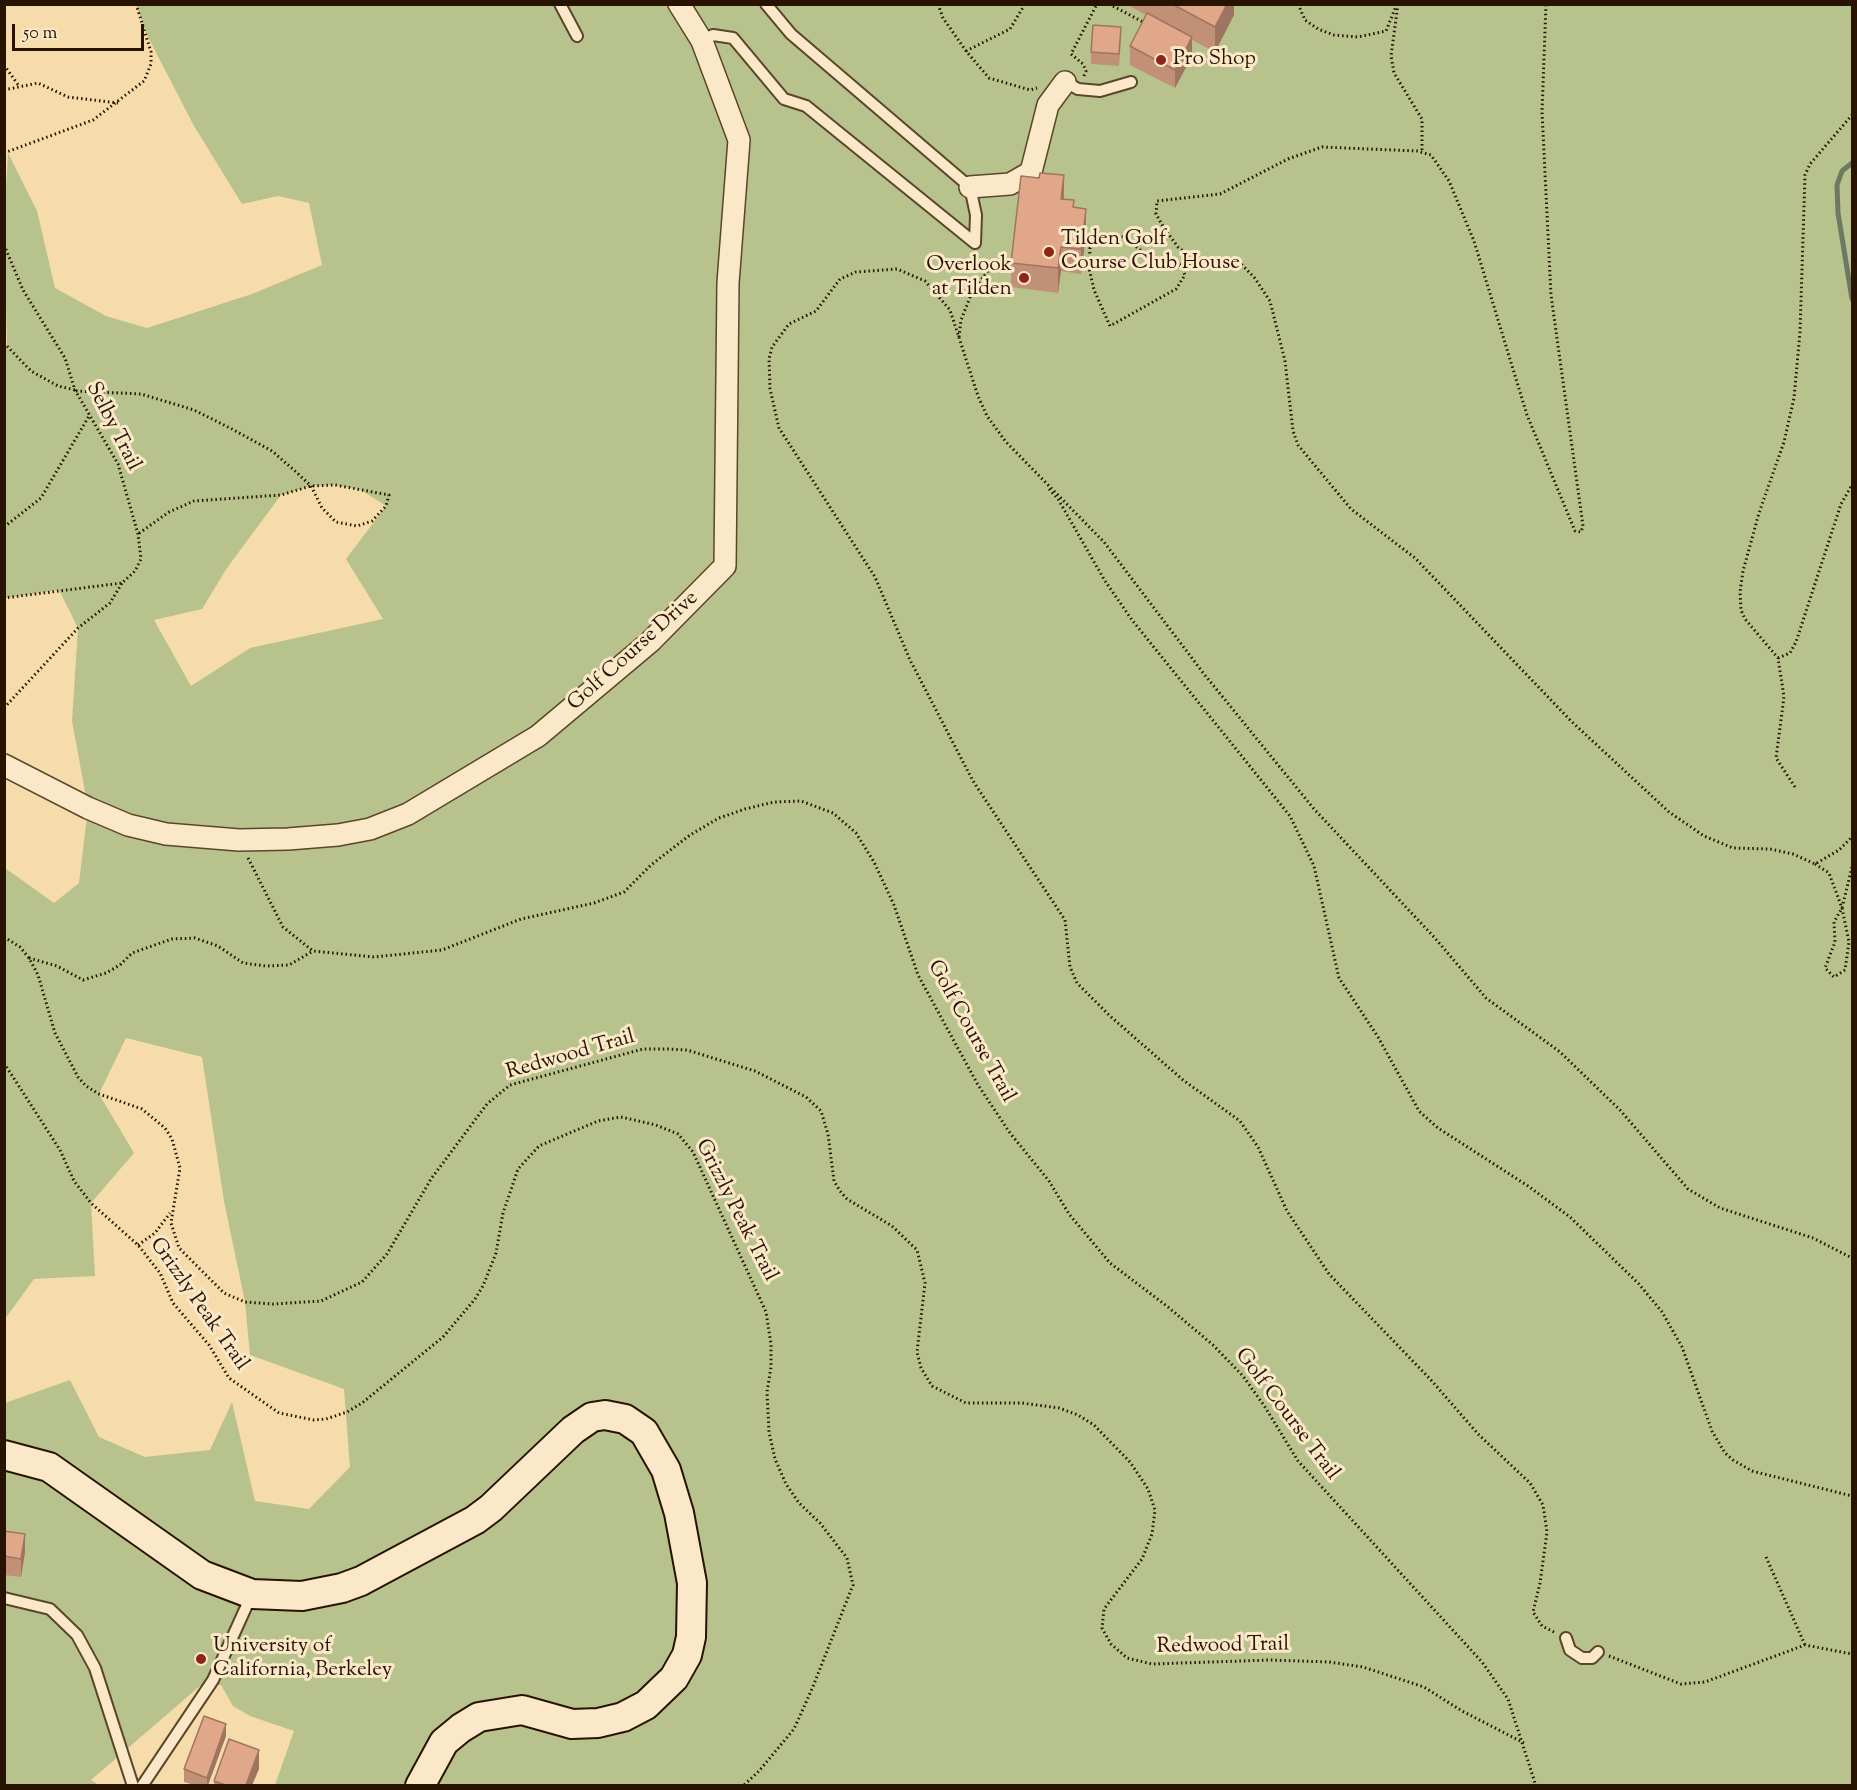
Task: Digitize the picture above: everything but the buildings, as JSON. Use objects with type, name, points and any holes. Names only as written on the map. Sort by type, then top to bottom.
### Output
[{"type":"street","name":"Golf Course Drive","points":[[4,765],[88,808],[128,825],[166,834],[239,840],[338,835],[370,829],[408,814],[538,736],[650,642],[725,566],[728,283],[739,140],[702,41],[679,4]]},
{"type":"street","points":[[970,187],[1011,184],[1031,172],[1048,105],[1072,85]]},
{"type":"street","points":[[4,1455],[49,1467],[184,1565],[220,1584],[252,1594],[302,1596],[342,1588],[361,1581],[483,1514],[573,1430],[592,1417],[614,1416],[625,1419],[644,1432],[660,1456],[669,1481],[679,1513],[692,1583],[687,1655],[674,1678],[646,1705],[623,1717],[598,1724],[572,1724],[522,1710],[479,1717],[444,1742],[420,1785]]},
{"type":"lane","points":[[560,4],[577,36]]},
{"type":"lane","points":[[702,41],[712,35],[733,39],[784,99],[806,106],[975,243],[976,215],[970,187],[791,34],[766,4]]},
{"type":"lane","points":[[1072,85],[1100,92],[1131,82]]},
{"type":"lane","points":[[142,1785],[213,1680],[252,1594]]},
{"type":"lane","points":[[4,1598],[50,1609],[77,1635],[95,1668],[133,1785]]},
{"type":"lane","points":[[1566,1638],[1570,1650],[1582,1658],[1592,1658],[1598,1652]]},
{"type":"path","points":[[4,153],[93,120],[144,81],[151,63],[151,52],[136,4]]},
{"type":"path","points":[[938,4],[944,18],[966,51],[989,78],[1030,90],[1072,85],[1086,71],[1083,64],[1071,54],[1097,4]]},
{"type":"path","points":[[966,51],[1010,29],[1025,4]]},
{"type":"path","points":[[1110,4],[1148,25]]},
{"type":"path","points":[[1298,4],[1305,20],[1318,29],[1334,35],[1358,37],[1386,30],[1398,4]]},
{"type":"path","points":[[1398,4],[1390,56],[1394,73],[1422,119],[1422,152]]},
{"type":"path","points":[[1196,262],[1179,247],[1164,228],[1156,214],[1157,201],[1220,194],[1288,159],[1322,147],[1422,152],[1431,155],[1440,166],[1474,241],[1527,415],[1575,531],[1581,532],[1583,526],[1551,295],[1542,112],[1546,4]]},
{"type":"path","points":[[4,65],[19,86]]},
{"type":"path","points":[[4,90],[38,83],[68,98],[118,103]]},
{"type":"path","points":[[1795,787],[1776,758],[1784,698],[1778,658],[1745,619],[1740,602],[1741,581],[1759,513],[1784,442],[1794,398],[1800,332],[1805,175],[1810,164],[1852,115]]},
{"type":"path","points":[[1180,265],[1185,275],[1176,289],[1110,326],[1094,290],[1089,268],[1090,248],[1096,242],[1117,236],[1125,237],[1153,261],[1180,265],[1223,258],[1242,265],[1263,288],[1270,301],[1281,338],[1293,430],[1298,445],[1351,508],[1414,558],[1571,721],[1670,812],[1704,836],[1733,848],[1770,849],[1793,854],[1829,873],[1842,908],[1849,942],[1847,966],[1842,974],[1834,977],[1825,968],[1835,942],[1834,922],[1842,908],[1851,883],[1852,867]]},
{"type":"path","name":"Selby Trail","points":[[4,245],[23,290],[65,358],[76,391],[117,464],[138,534],[141,559],[135,571],[122,583],[110,603],[78,628],[4,708]]},
{"type":"path","points":[[959,339],[961,320],[971,295],[996,259]]},
{"type":"path","points":[[1566,1638],[1542,1626],[1533,1612],[1540,1583],[1547,1532],[1543,1505],[1530,1483],[1478,1434],[1431,1380],[1329,1274],[1287,1211],[1258,1147],[1240,1121],[1183,1080],[1110,1016],[1077,983],[1070,967],[1065,920],[973,781],[910,660],[874,577],[779,428],[770,389],[772,347],[789,324],[816,311],[835,285],[848,275],[882,269],[897,269],[912,274],[925,281],[950,310],[987,416],[1058,499],[1105,581],[1132,620],[1290,816],[1314,866],[1339,978],[1378,1037],[1419,1111],[1438,1128],[1528,1186],[1570,1217],[1639,1284],[1662,1312],[1682,1347],[1712,1431],[1725,1453],[1752,1472],[1852,1496]]},
{"type":"path","points":[[4,343],[31,371],[58,386],[76,391],[141,394],[194,410],[272,451],[311,486],[322,508],[336,522],[357,526],[372,521],[386,506],[389,495],[335,485],[311,486],[281,495],[194,501],[169,512],[138,534]]},
{"type":"path","points":[[4,527],[41,498],[89,415]]},
{"type":"path","points":[[1039,477],[1104,542],[1196,665],[1314,809],[1434,937],[1486,998],[1560,1052],[1620,1110],[1688,1189],[1720,1208],[1813,1238],[1852,1258]]},
{"type":"path","points":[[1778,658],[1790,653],[1796,642],[1841,504],[1852,485]]},
{"type":"path","points":[[4,598],[122,583]]},
{"type":"path","name":"Golf Course Trail","points":[[313,951],[374,957],[442,950],[520,919],[594,903],[624,892],[651,865],[690,835],[719,818],[774,802],[801,801],[833,813],[856,833],[874,862],[894,905],[918,975],[978,1085],[1010,1133],[1049,1181],[1069,1214],[1110,1263],[1213,1345],[1243,1376],[1298,1461],[1482,1662],[1508,1699],[1536,1785]]},
{"type":"path","points":[[1815,864],[1839,850],[1852,837]]},
{"type":"path","points":[[29,958],[57,966],[83,980],[106,973],[120,965],[132,953],[172,939],[195,938],[218,946],[243,963],[266,966],[289,965],[313,951],[283,927],[239,840]]},
{"type":"path","name":"Redwood Trail","points":[[4,938],[20,947],[29,958],[38,975],[55,1033],[78,1077],[99,1095],[142,1109],[153,1117],[172,1139],[180,1168],[171,1212],[172,1233],[179,1248],[224,1293],[245,1302],[273,1304],[321,1301],[368,1276],[387,1254],[431,1179],[487,1104],[510,1085],[643,1049],[687,1050],[755,1071],[806,1097],[820,1111],[828,1134],[834,1181],[840,1191],[847,1199],[892,1226],[917,1250],[925,1283],[917,1352],[921,1368],[932,1386],[966,1403],[1022,1403],[1059,1408],[1078,1415],[1094,1425],[1130,1462],[1148,1490],[1155,1510],[1152,1534],[1142,1559],[1104,1609],[1102,1628],[1111,1644],[1128,1658],[1152,1664],[1270,1660],[1329,1662],[1363,1667],[1424,1687],[1462,1712],[1524,1743]]},
{"type":"path","name":"Grizzly Peak Trail","points":[[4,1063],[60,1150],[74,1181],[91,1203],[138,1245],[160,1273],[173,1303],[209,1345],[234,1384],[279,1413],[314,1420],[326,1419],[362,1403],[443,1337],[475,1299],[483,1286],[496,1253],[503,1213],[518,1169],[539,1146],[598,1121],[621,1117],[656,1125],[678,1134],[693,1152],[766,1311],[771,1355],[767,1392],[769,1432],[775,1459],[786,1484],[799,1503],[820,1523],[847,1558],[853,1585],[794,1729],[759,1771],[743,1785]]},
{"type":"path","points":[[138,1245],[155,1233],[171,1212]]},
{"type":"path","points":[[1766,1557],[1805,1645]]},
{"type":"path","points":[[1598,1652],[1681,1684],[1705,1682],[1805,1645],[1852,1654]]},
{"type":"green space","points":[[136,5],[1852,5],[1852,1785],[275,1785],[294,1731],[250,1716],[233,1706],[221,1685],[201,1685],[91,1780],[99,1785],[5,1785],[5,1403],[70,1380],[99,1437],[145,1457],[210,1450],[232,1402],[255,1501],[309,1509],[350,1467],[344,1389],[250,1355],[245,1302],[224,1201],[202,1057],[126,1038],[99,1094],[134,1153],[91,1203],[95,1276],[34,1279],[5,1319],[5,868],[54,903],[79,883],[88,808],[72,721],[78,628],[59,590],[5,598],[4,349],[7,344],[4,224],[8,153],[37,211],[55,288],[106,316],[147,328],[252,294],[322,265],[309,203],[278,196],[242,204],[194,126],[147,35]],"holes":[[[335,485],[361,490],[386,506],[346,559],[383,619],[250,648],[191,686],[154,620],[202,609],[227,568],[281,495],[311,486]]]},
{"type":"waterway","points":[[1852,163],[1842,171],[1837,185],[1838,213],[1852,299]]},
{"type":"place","name":"Pro Shop","points":[[1161,60]]},
{"type":"place","name":"Tilden Golf Course Club House","points":[[1049,252]]},
{"type":"place","name":"Overlook at Tilden","points":[[1024,278]]},
{"type":"place","name":"University of California, Berkeley","points":[[201,1659]]}]
